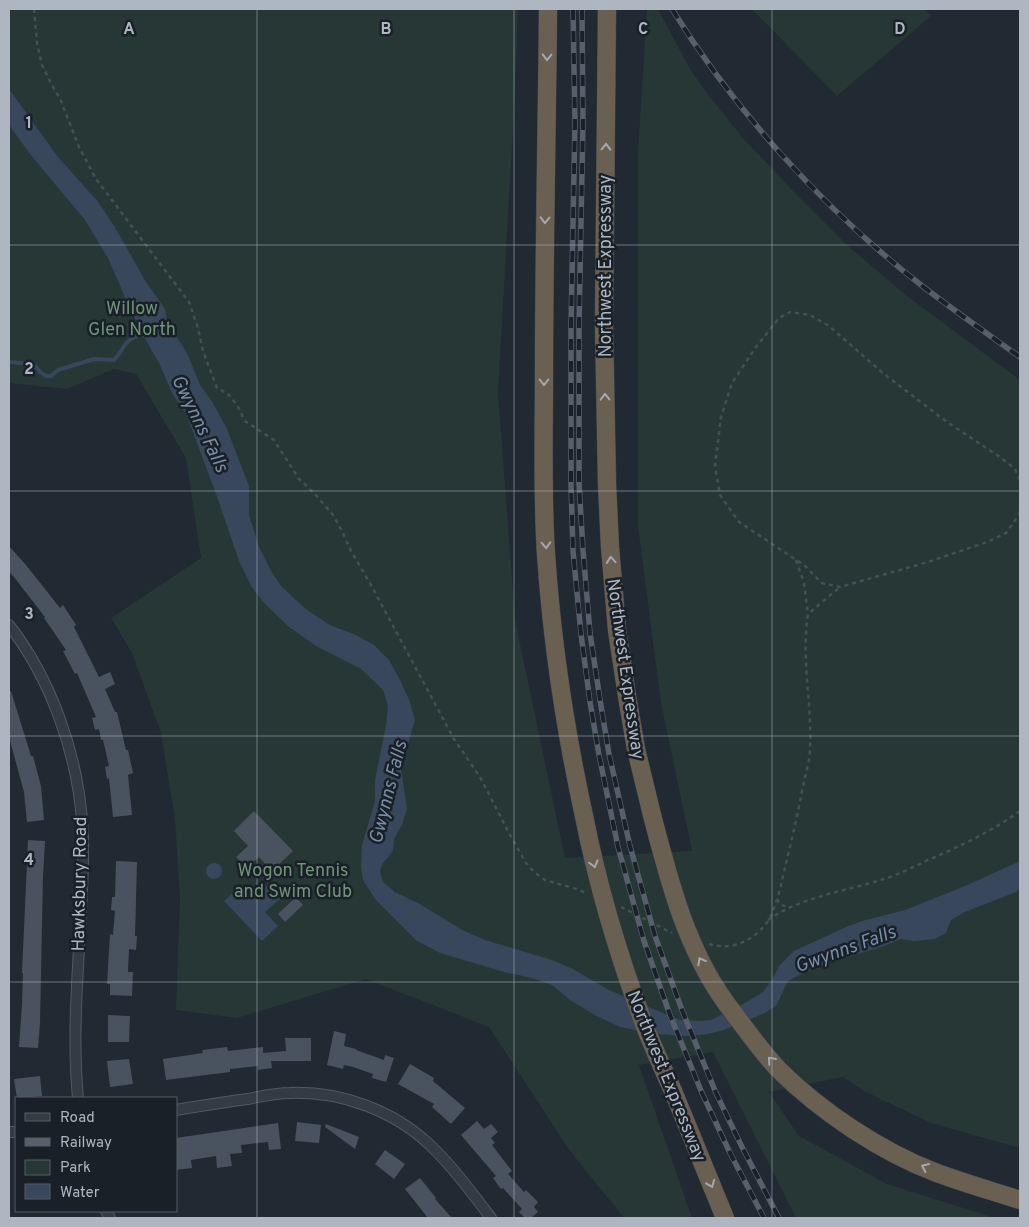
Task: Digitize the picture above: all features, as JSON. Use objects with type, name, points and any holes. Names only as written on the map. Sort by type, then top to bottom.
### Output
[{"type":"highway","name":"Northwest Expressway","points":[[548,9],[544,484],[546,554],[557,667],[572,760],[591,851],[618,949],[645,1025],[725,1218]]},
{"type":"highway","name":"Northwest Expressway","points":[[607,9],[604,325],[610,547],[617,630],[636,749],[666,870],[678,908],[696,952],[720,994],[752,1038],[778,1068],[806,1094],[847,1125],[892,1152],[935,1172],[970,1184]]},
{"type":"highway","points":[[970,1184],[1020,1190]]},
{"type":"highway","points":[[970,1184],[1020,1200]]},
{"type":"street","name":"Hawksbury Road","points":[[9,625],[35,666],[56,708],[71,754],[79,793],[83,866],[75,1032],[78,1097]]},
{"type":"street","points":[[178,1110],[289,1093],[315,1093],[363,1104],[409,1128],[429,1145],[451,1167],[491,1218]]},
{"type":"path","points":[[34,9],[37,43],[42,65],[61,101],[79,147],[96,179],[189,302],[198,328],[203,351],[217,388],[228,394],[238,405],[245,421],[274,440],[299,478],[333,515],[454,738],[480,777],[526,863],[545,880],[593,895]]},
{"type":"path","points":[[840,587],[822,583],[796,559],[738,522],[720,495],[715,466],[721,417],[732,383],[756,347],[779,318],[790,312],[810,315],[829,326],[884,374],[947,422],[1015,469],[1020,480]]},
{"type":"path","points":[[808,614],[840,587],[928,562],[986,542],[1006,532],[1020,515],[1020,509]]},
{"type":"path","points":[[768,920],[777,900],[798,815],[810,749],[806,629],[808,614],[804,583],[796,559]]},
{"type":"path","points":[[707,943],[715,946],[734,946],[749,940],[768,920],[789,907],[888,878],[951,850],[994,828],[1020,811]]},
{"type":"path","points":[[777,900],[789,907]]},
{"type":"path","points":[[616,905],[680,935]]},
{"type":"green space","points":[[9,9],[518,9],[498,392],[515,620],[565,858],[692,851],[661,703],[638,526],[638,152],[647,9],[658,9],[690,69],[742,137],[849,247],[907,296],[1020,380],[1020,1148],[931,1123],[864,1091],[843,1077],[769,1092],[799,1136],[887,1184],[995,1218],[796,1218],[713,1052],[639,1065],[692,1218],[624,1218],[570,1151],[489,1027],[366,979],[237,1018],[176,1010],[180,898],[175,819],[161,733],[132,653],[111,618],[201,558],[186,458],[136,374],[114,369],[67,389],[9,383]]},
{"type":"green space","points":[[752,9],[925,9],[931,16],[837,96]]},
{"type":"water","name":"Gwynns Falls","points":[[9,89],[58,157],[99,203],[146,282],[165,309],[167,321],[188,355],[200,385],[213,403],[227,429],[249,486],[249,515],[259,547],[271,571],[281,586],[307,610],[330,625],[356,635],[374,645],[389,660],[400,680],[410,702],[415,720],[401,769],[407,809],[402,825],[394,839],[393,851],[383,863],[380,871],[383,882],[395,892],[418,903],[464,931],[485,940],[552,960],[573,969],[607,989],[680,1020],[699,1021],[711,1020],[763,992],[779,966],[794,951],[846,927],[905,910],[1020,861],[1020,889],[965,912],[951,920],[946,933],[935,939],[914,941],[900,939],[807,971],[788,981],[776,1006],[765,1013],[724,1030],[686,1036],[656,1034],[620,1027],[570,1000],[552,985],[440,953],[417,941],[375,899],[363,880],[361,866],[362,845],[375,801],[375,780],[386,725],[388,706],[383,690],[361,669],[316,646],[288,626],[265,604],[251,586],[239,561],[187,416],[172,393],[160,365],[143,335],[108,258],[85,220],[30,154],[9,125]]},
{"type":"water","points":[[214,863],[220,865],[222,871],[220,877],[214,879],[208,877],[206,871],[208,865]]},
{"type":"water","points":[[269,884],[282,897],[265,912],[278,926],[262,941],[224,901],[240,886],[253,899]]},
{"type":"building","points":[[9,546],[60,608],[63,605],[76,625],[74,627],[99,677],[110,672],[115,684],[105,689],[115,712],[117,712],[133,773],[128,775],[132,815],[113,817],[109,778],[107,779],[105,767],[109,766],[99,729],[95,730],[92,718],[96,717],[77,673],[75,674],[63,651],[66,650],[45,617],[9,572]]},
{"type":"building","points":[[11,691],[41,786],[44,820],[27,822],[24,792],[9,737],[9,692]]},
{"type":"building","points":[[254,811],[293,851],[272,871],[259,857],[247,868],[236,857],[248,846],[234,831]]},
{"type":"building","points":[[28,840],[45,841],[38,1048],[19,1047]]},
{"type":"building","points":[[116,861],[137,862],[136,950],[129,949],[128,972],[133,972],[132,996],[110,995],[110,984],[107,984],[110,934],[113,935],[115,911],[111,910],[112,897],[115,897]]},
{"type":"building","points":[[296,897],[303,905],[285,922],[278,914]]},
{"type":"building","points":[[108,1015],[130,1016],[129,1042],[108,1042]]},
{"type":"building","points":[[334,1031],[346,1034],[344,1046],[384,1060],[385,1055],[394,1058],[386,1082],[372,1078],[373,1074],[353,1067],[344,1065],[343,1069],[327,1065]]},
{"type":"building","points":[[285,1038],[311,1038],[311,1061],[271,1061],[272,1068],[258,1070],[258,1066],[230,1069],[230,1072],[166,1080],[163,1059],[203,1053],[202,1050],[227,1047],[228,1051],[263,1047],[263,1053],[286,1051]]},
{"type":"building","points":[[129,1059],[133,1084],[110,1087],[107,1061]]},
{"type":"building","points":[[410,1064],[434,1078],[433,1081],[465,1108],[451,1124],[432,1107],[434,1104],[398,1084]]},
{"type":"building","points":[[40,1076],[42,1096],[17,1097],[14,1079]]},
{"type":"building","points":[[477,1121],[484,1129],[491,1124],[498,1132],[491,1138],[495,1143],[492,1145],[512,1171],[508,1174],[524,1192],[526,1190],[538,1202],[534,1207],[538,1212],[531,1218],[525,1218],[519,1212],[522,1209],[503,1188],[501,1189],[493,1178],[496,1176],[461,1135]]},
{"type":"building","points":[[297,1122],[321,1125],[319,1143],[295,1141]]},
{"type":"building","points":[[278,1123],[281,1149],[269,1150],[268,1142],[241,1145],[242,1153],[230,1154],[232,1166],[217,1168],[216,1156],[191,1160],[192,1168],[178,1170],[178,1138]]},
{"type":"building","points":[[326,1124],[359,1137],[355,1149],[325,1127]]},
{"type":"building","points":[[385,1150],[405,1164],[394,1179],[375,1164]]},
{"type":"building","points":[[420,1178],[452,1218],[428,1218],[405,1189]]},
{"type":"waterway","points":[[9,362],[29,364],[36,367],[46,376],[51,376],[58,370],[94,359],[114,360],[130,340],[146,335]]},
{"type":"railway","points":[[573,9],[575,122],[571,325],[571,484],[573,551],[590,702],[618,847],[644,941],[670,1015],[702,1093],[730,1153],[764,1218]]},
{"type":"railway","points":[[582,9],[583,122],[579,325],[579,484],[590,633],[600,700],[609,754],[630,846],[655,936],[682,1010],[716,1093],[779,1218]]},
{"type":"railway","points":[[672,9],[723,84],[782,155],[814,189],[847,222],[916,281],[1020,357]]},
{"type":"park label","name":"Willow Glen North","points":[[132,318]]},
{"type":"park label","name":"Wogon Tennis and Swim Club","points":[[293,880]]}]
